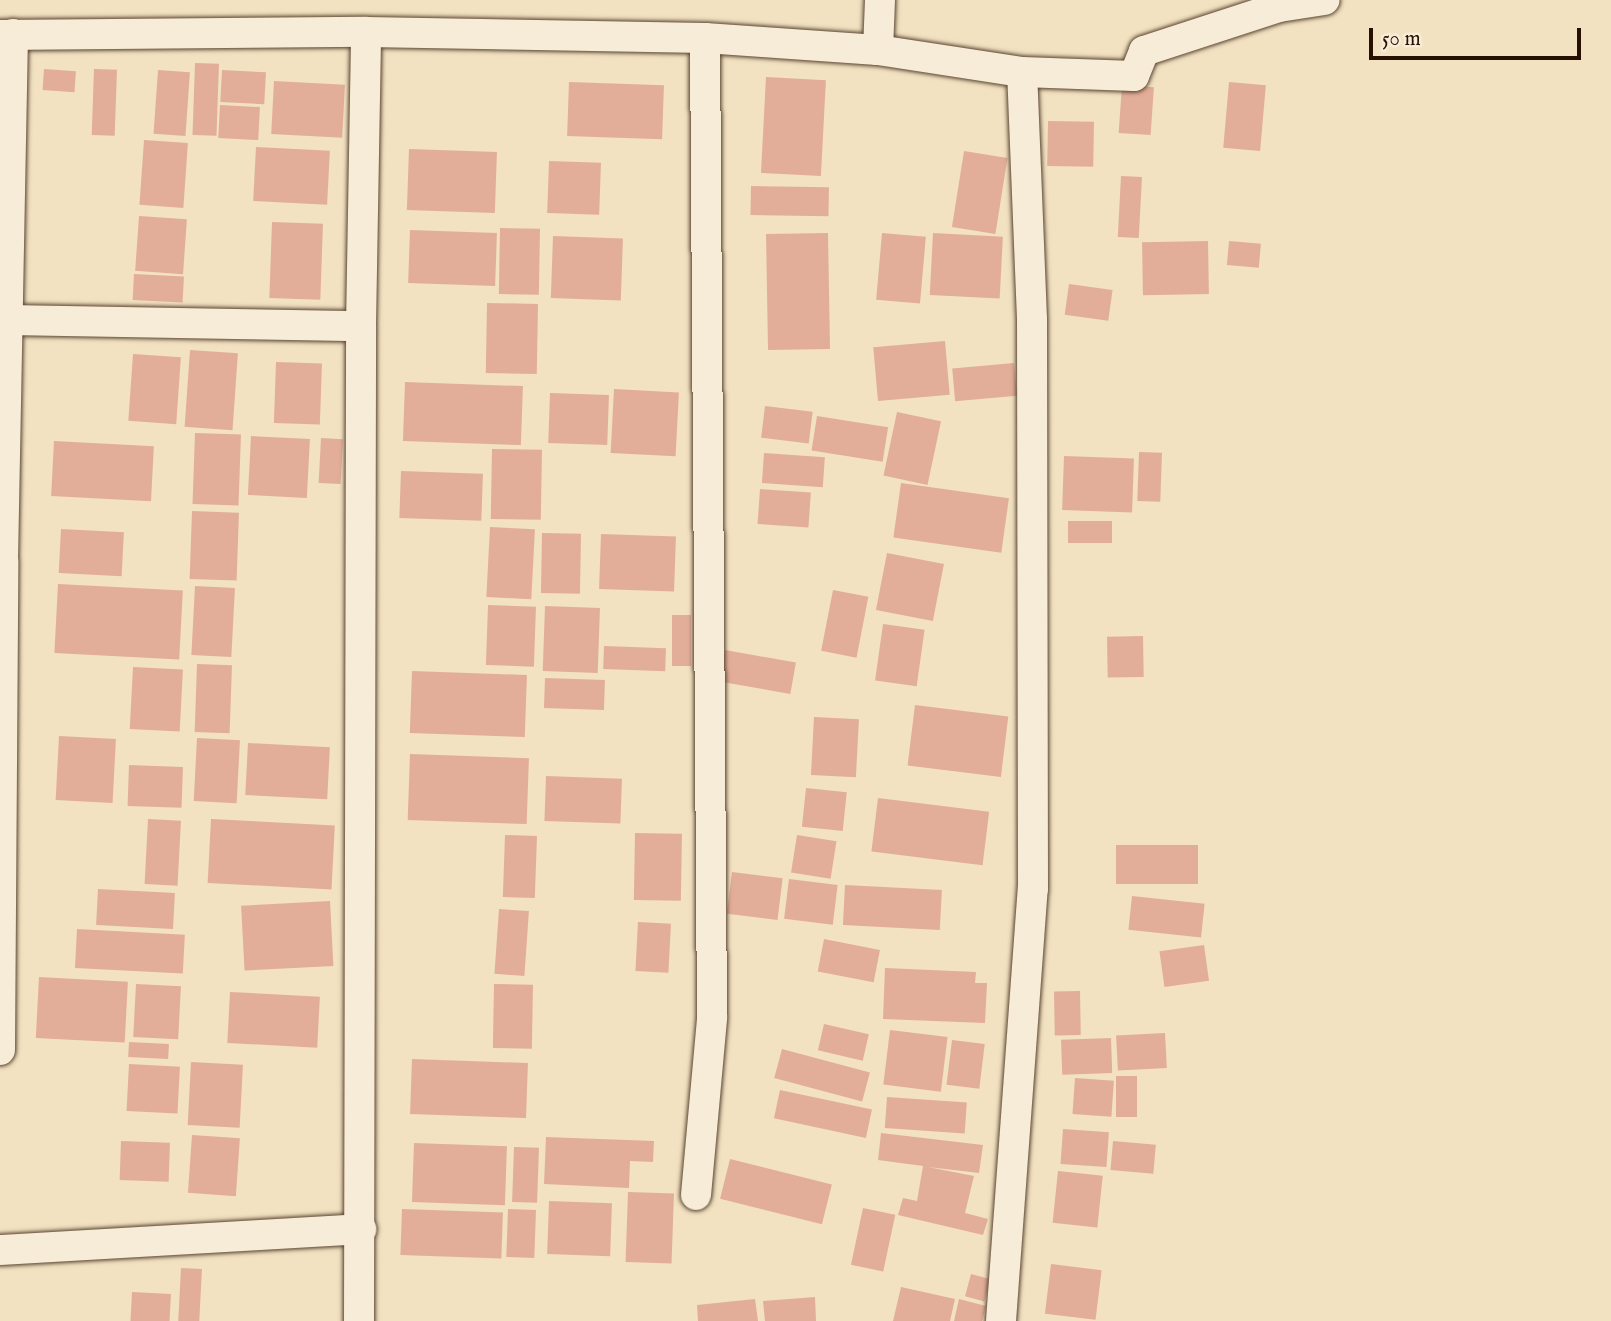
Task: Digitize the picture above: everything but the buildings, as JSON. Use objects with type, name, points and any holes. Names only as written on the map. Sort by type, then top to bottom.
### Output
[{"type":"street","points":[[878,50],[880,0]]},
{"type":"street","points":[[0,1051],[1,561],[9,320],[7,35],[366,32],[705,38],[878,50],[1022,72],[1134,76],[1144,51],[1279,7],[1324,0]]},
{"type":"street","points":[[359,1321],[360,326],[366,32]]},
{"type":"street","points":[[696,1195],[712,1018],[705,38]]},
{"type":"street","points":[[1001,1321],[1032,889],[1032,319],[1022,72]]},
{"type":"street","points":[[9,320],[360,326]]},
{"type":"street","points":[[0,1250],[361,1229]]}]
